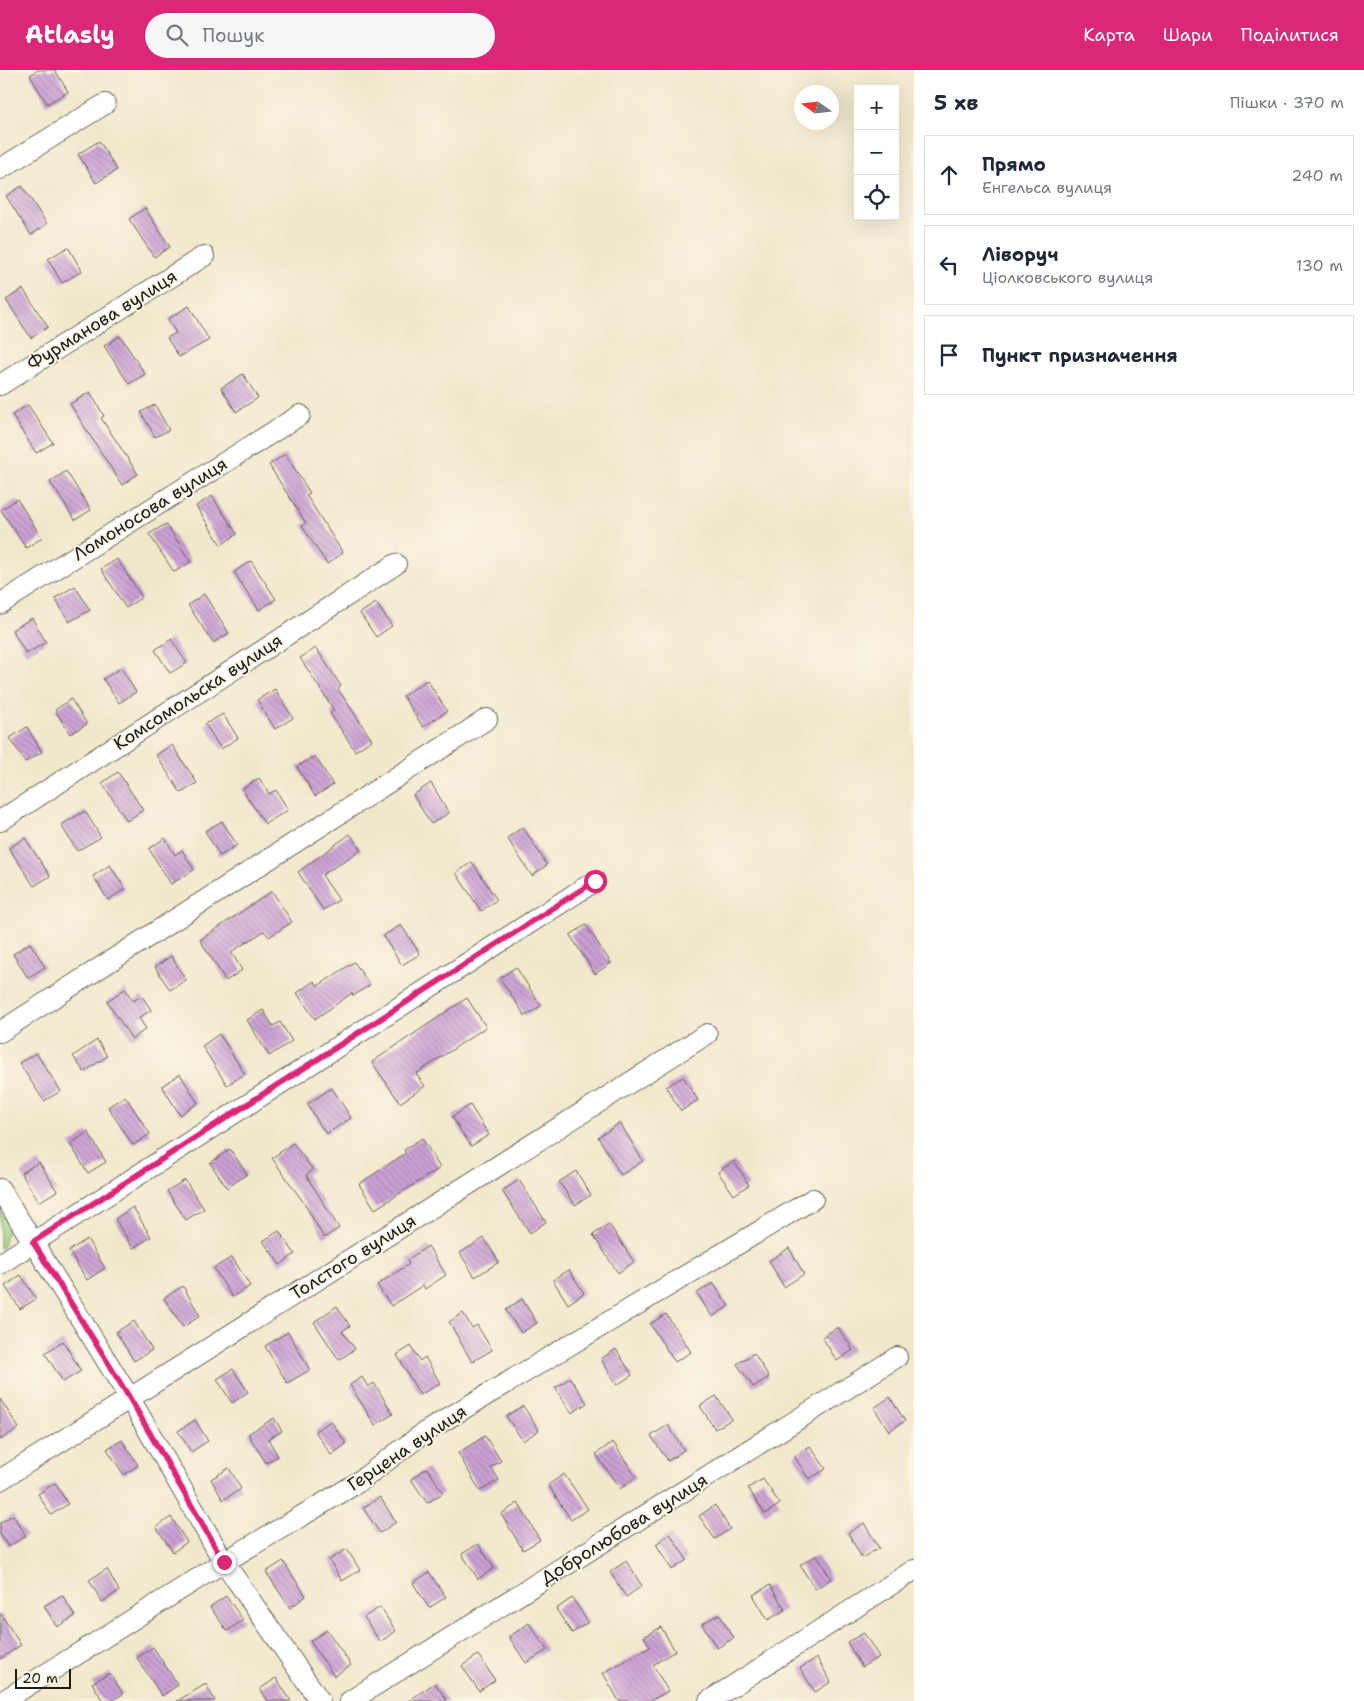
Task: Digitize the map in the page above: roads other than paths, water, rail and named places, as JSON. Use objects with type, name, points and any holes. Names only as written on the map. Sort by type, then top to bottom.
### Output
[{"type":"street","points":[[0,169],[105,104]]},
{"type":"street","name":"Фурманова вулиця","points":[[0,385],[204,256]]},
{"type":"street","name":"Ломоносова вулиця","points":[[0,604],[300,415]]},
{"type":"street","name":"Комсомольска вулиця","points":[[0,821],[396,564]]},
{"type":"street","points":[[0,1032],[486,719]]},
{"type":"street","points":[[0,1264],[595,881]]},
{"type":"street","name":"Толстого вулиця","points":[[0,1480],[707,1034]]},
{"type":"street","points":[[0,1189],[129,1397],[224,1562],[320,1701]]},
{"type":"street","name":"Герцена вулиця","points":[[3,1701],[224,1562],[357,1483],[426,1432],[813,1199]]},
{"type":"street","name":"Добролюбова вулиця","points":[[350,1701],[897,1357]]},
{"type":"street","points":[[709,1701],[914,1570]]}]
